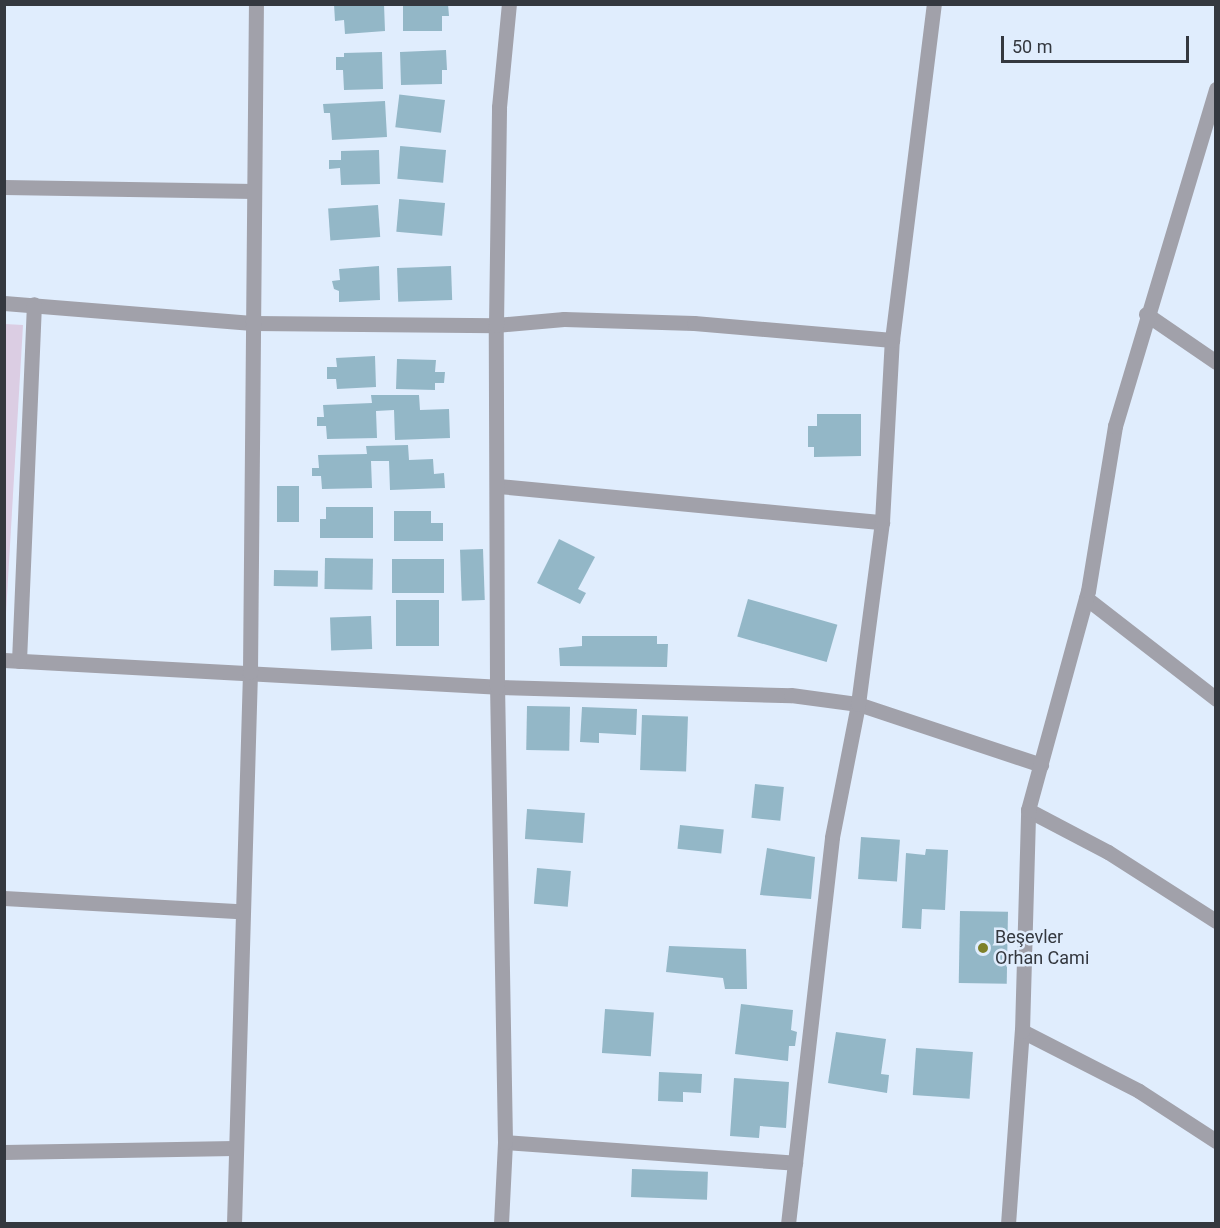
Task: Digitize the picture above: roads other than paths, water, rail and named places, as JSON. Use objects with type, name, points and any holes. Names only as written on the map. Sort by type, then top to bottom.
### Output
[{"type":"street","points":[[234,1224],[240,910],[250,672],[256,4]]},
{"type":"street","points":[[501,1224],[505,1142],[497,687],[496,325],[499,107],[509,4]]},
{"type":"street","points":[[788,1224],[832,837],[858,704],[882,522],[892,340],[934,4]]},
{"type":"street","points":[[1008,1224],[1022,1031],[1028,810],[1086,598],[1115,426],[1146,314],[1212,117],[1215,89]]},
{"type":"street","points":[[4,187],[254,191]]},
{"type":"street","points":[[4,303],[252,323],[496,325],[564,319],[694,323],[892,340]]},
{"type":"street","points":[[34,304],[12,661],[497,687],[791,694],[858,704],[1041,765]]},
{"type":"street","points":[[1146,314],[1215,362]]},
{"type":"street","points":[[498,486],[882,522]]},
{"type":"street","points":[[1086,598],[1215,699]]},
{"type":"street","points":[[1028,810],[1107,852],[1215,921]]},
{"type":"street","points":[[4,898],[240,910]]},
{"type":"street","points":[[1022,1031],[1138,1091],[1215,1141]]},
{"type":"street","points":[[505,1142],[795,1163]]},
{"type":"street","points":[[4,1152],[234,1148]]},
{"type":"place","name":"Beşevler Orhan Cami","points":[[983,948]]}]
